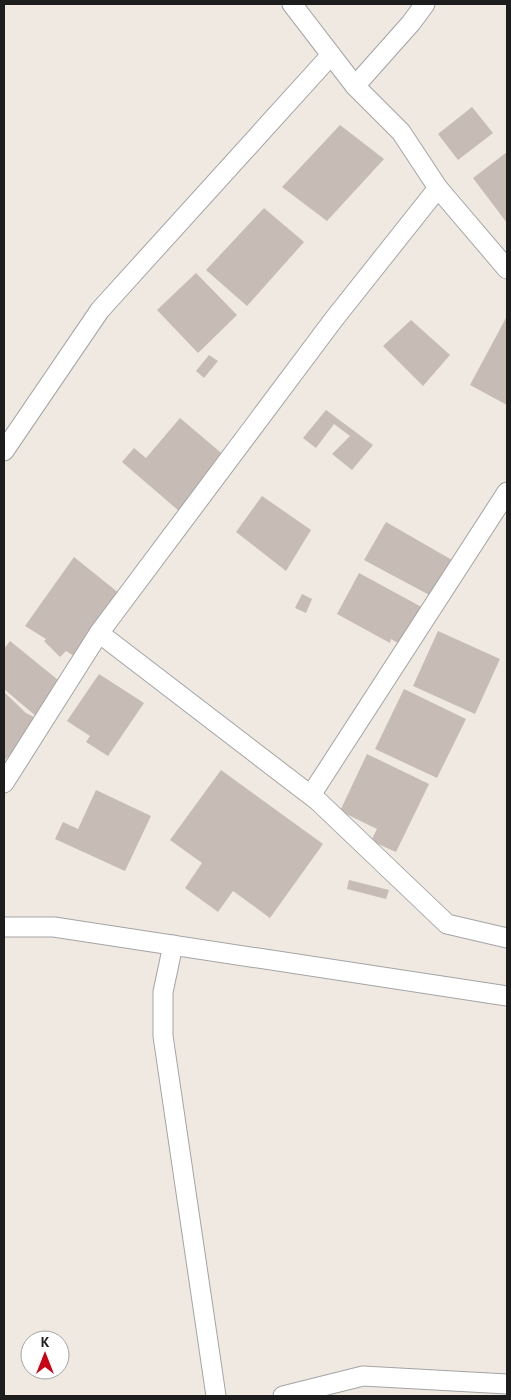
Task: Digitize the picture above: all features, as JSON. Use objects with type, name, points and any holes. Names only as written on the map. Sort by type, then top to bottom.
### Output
[{"type":"street","points":[[292,4],[355,86],[401,132],[438,188],[507,269]]},
{"type":"street","points":[[355,86],[411,23],[425,4]]},
{"type":"street","points":[[4,451],[100,310],[331,55]]},
{"type":"street","points":[[4,783],[99,633],[334,319],[438,188]]},
{"type":"street","points":[[310,795],[507,492]]},
{"type":"street","points":[[99,633],[310,795],[447,924],[507,938]]},
{"type":"street","points":[[4,927],[54,927],[507,996]]},
{"type":"street","points":[[173,945],[163,992],[163,1036],[216,1396]]},
{"type":"street","points":[[283,1396],[363,1376],[507,1384]]},
{"type":"building","points":[[472,107],[493,133],[458,160],[438,134]]},
{"type":"building","points":[[340,125],[384,159],[327,221],[282,187]]},
{"type":"building","points":[[507,152],[507,223],[473,178]]},
{"type":"building","points":[[264,208],[304,242],[247,306],[206,270]]},
{"type":"building","points":[[196,273],[237,315],[198,353],[157,310]]},
{"type":"building","points":[[507,316],[507,405],[470,385]]},
{"type":"building","points":[[411,320],[450,355],[423,386],[383,346]]},
{"type":"building","points":[[209,355],[218,361],[204,378],[196,371]]},
{"type":"building","points":[[326,410],[373,445],[352,470],[332,454],[350,436],[334,424],[316,448],[303,438]]},
{"type":"building","points":[[180,418],[226,457],[179,511],[122,462],[134,448],[146,458]]},
{"type":"building","points":[[262,496],[311,530],[286,571],[236,532]]},
{"type":"building","points":[[386,522],[452,560],[433,597],[364,560]]},
{"type":"building","points":[[74,557],[120,594],[79,659],[66,651],[60,657],[44,641],[46,639],[25,626]]},
{"type":"building","points":[[359,573],[427,610],[407,648],[391,639],[390,643],[337,614]]},
{"type":"building","points":[[302,594],[312,599],[306,613],[295,608]]},
{"type":"building","points":[[438,631],[500,659],[475,714],[413,686]]},
{"type":"building","points":[[10,641],[63,684],[37,717],[4,689],[4,649]]},
{"type":"building","points":[[99,674],[144,703],[108,756],[86,742],[90,736],[67,721]]},
{"type":"building","points":[[404,689],[466,719],[437,778],[375,749]]},
{"type":"building","points":[[4,692],[26,713],[40,720],[4,761]]},
{"type":"building","points":[[367,754],[429,784],[396,852],[371,841],[377,829],[340,811]]},
{"type":"building","points":[[221,770],[323,844],[270,918],[233,891],[218,912],[185,888],[202,863],[170,840]]},
{"type":"building","points":[[96,790],[151,816],[125,871],[55,839],[63,822],[78,829]]},
{"type":"building","points":[[349,880],[389,890],[386,899],[347,889]]}]
